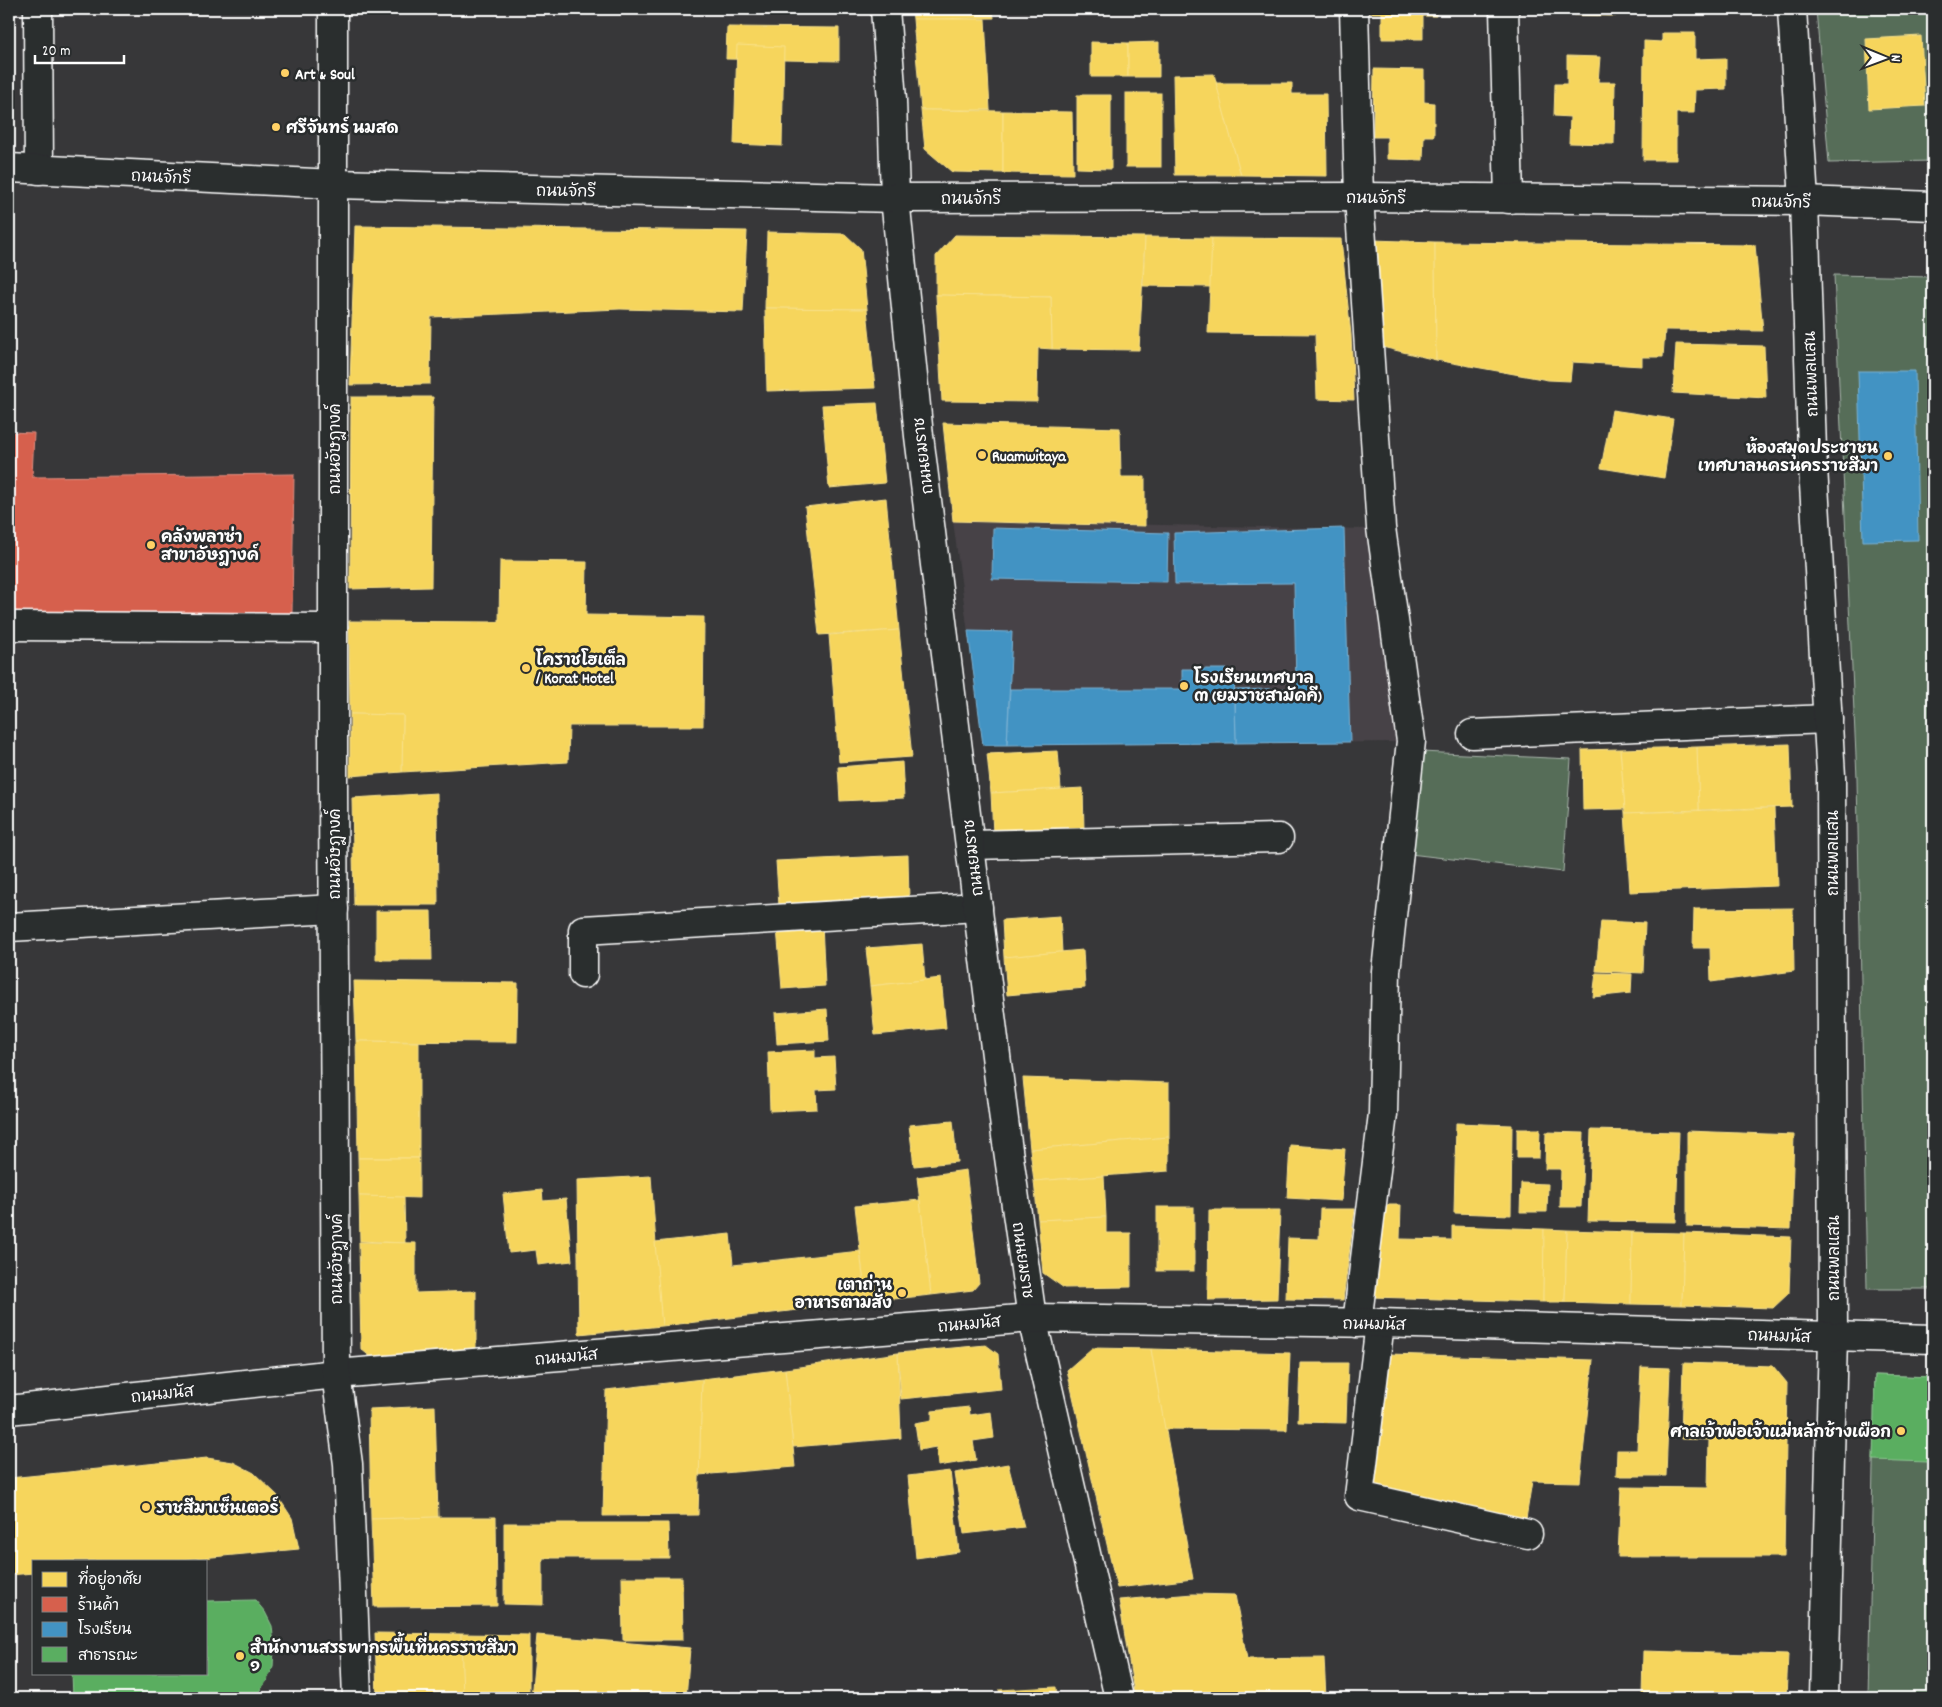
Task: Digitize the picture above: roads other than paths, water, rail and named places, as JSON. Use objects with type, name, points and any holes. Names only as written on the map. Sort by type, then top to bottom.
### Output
[{"type":"street","points":[[38,9],[39,170]]},
{"type":"street","name":"ถนนอัษฎางค์","points":[[334,9],[333,628],[336,1374],[348,1464],[357,1698]]},
{"type":"street","name":"ถนนยมราช","points":[[885,9],[892,100],[895,198],[919,436],[1006,1136],[1032,1318],[1119,1698]]},
{"type":"street","points":[[1354,9],[1359,197],[1381,528],[1411,741],[1386,971],[1383,1114],[1359,1496],[1528,1534]]},
{"type":"street","points":[[1504,9],[1509,199]]},
{"type":"street","name":"ถนนพลแสน","points":[[1792,9],[1804,201],[1812,450],[1832,776],[1833,1337],[1824,1698]]},
{"type":"street","name":"ถนนจักรี","points":[[9,168],[335,184],[895,198],[1359,197],[1804,201],[1933,206]]},
{"type":"street","points":[[9,626],[333,628]]},
{"type":"street","points":[[1472,734],[1828,719]]},
{"type":"street","points":[[971,844],[1279,838]]},
{"type":"street","points":[[583,974],[584,930],[978,907]]},
{"type":"street","points":[[9,927],[334,909]]},
{"type":"street","name":"ถนนมนัส","points":[[9,1410],[336,1374],[1032,1318],[1369,1323],[1933,1339]]},
{"type":"place","name":"Art & Soul","points":[[285,73]]},
{"type":"place","name":"ศรีจันทร์ นมสด","points":[[276,127]]},
{"type":"place","name":"Ruamwitaya","points":[[982,455]]},
{"type":"place","name":"ห้องสมุดประชาชน เทศบาลนครนครราชสีมา","points":[[1888,456]]},
{"type":"place","name":"คลังพลาซ่า สาขาอัษฎางค์","points":[[151,545]]},
{"type":"place","name":"โคราชโฮเต็ล / Korat Hotel","points":[[526,668]]},
{"type":"place","name":"โรงเรียนเทศบาล ๓ (ยมราชสามัคคี)","points":[[1184,686]]},
{"type":"place","name":"เตาถ่าน อาหารตามสั่ง","points":[[902,1293]]},
{"type":"place","name":"ศาลเจ้าพ่อเจ้าแม่หลักช้างเผือก","points":[[1901,1431]]},
{"type":"place","name":"ราชสีมาเซ็นเตอร์","points":[[146,1507]]},
{"type":"place","name":"สำนักงานสรรพากรพื้นที่นครราชสีมา ๑","points":[[240,1656]]}]
